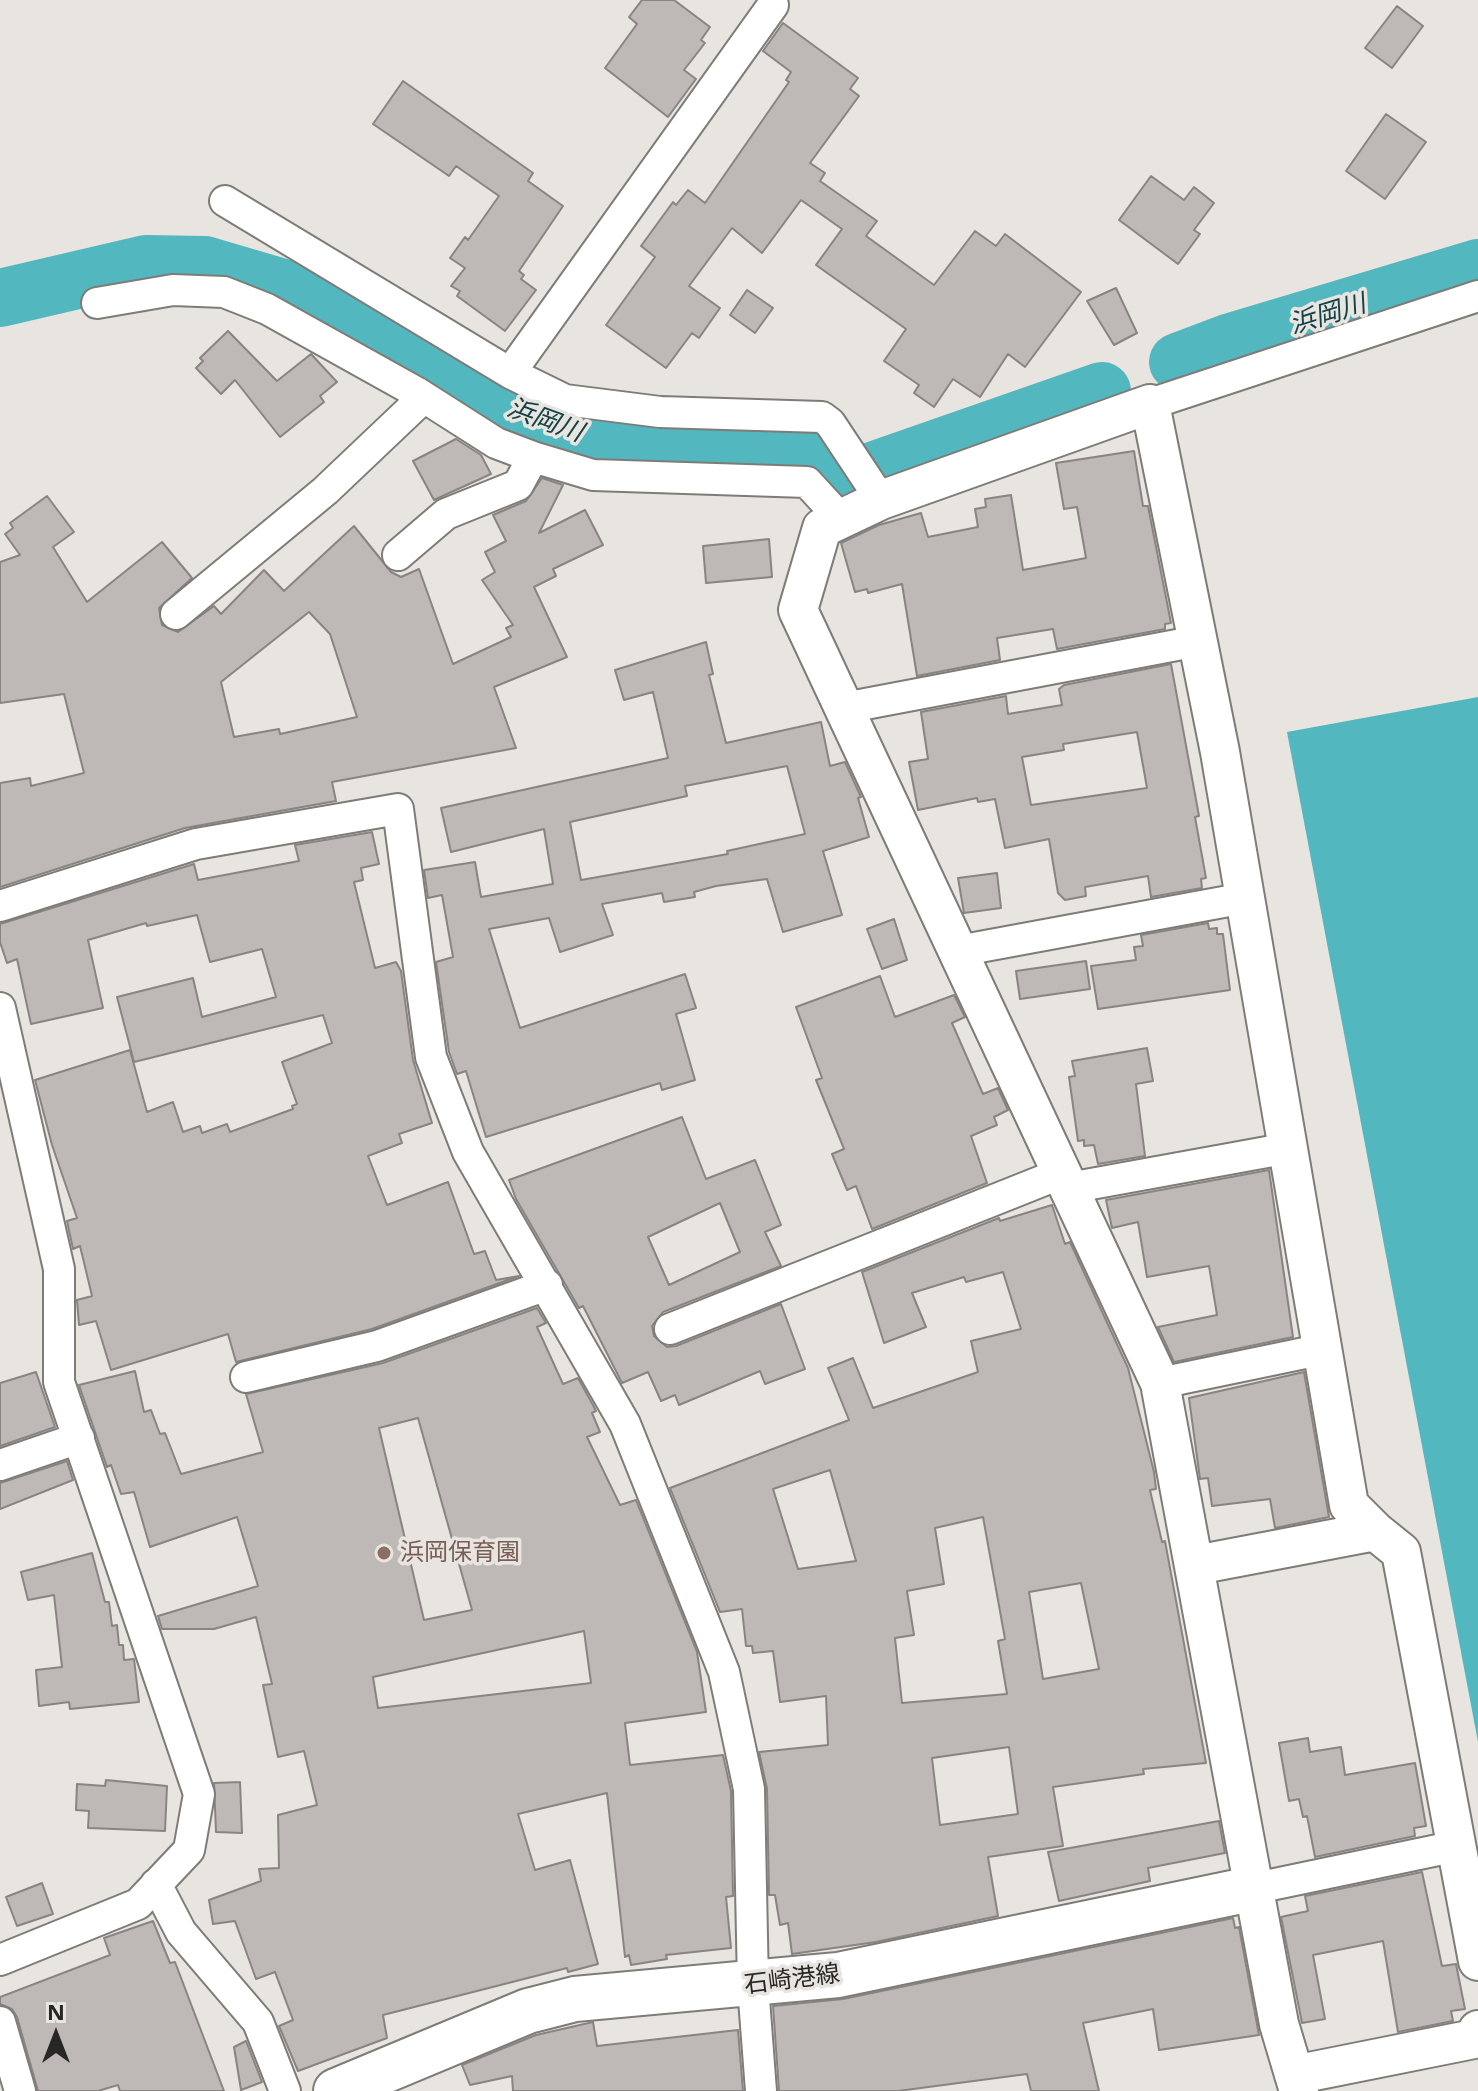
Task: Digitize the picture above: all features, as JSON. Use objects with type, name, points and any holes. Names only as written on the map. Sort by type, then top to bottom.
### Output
[{"type":"main road","name":"石崎港線","points":[[336,2091],[540,2008],[575,1999],[753,1986],[838,1975],[1256,1888]]},
{"type":"street","points":[[510,373],[773,5]]},
{"type":"street","points":[[225,201],[510,373],[565,400],[601,407],[822,417],[830,423],[881,500]]},
{"type":"street","points":[[97,303],[173,290],[224,292],[267,309],[424,397],[496,443],[533,457],[593,475],[807,482],[841,519]]},
{"type":"street","points":[[1478,296],[1150,404],[881,500],[822,528],[798,610],[1160,1383],[1279,2024],[1296,2083],[1474,2039],[1478,2030]]},
{"type":"street","points":[[176,614],[325,491],[424,397]]},
{"type":"street","points":[[1150,404],[1245,898],[1349,1505],[1401,1552],[1478,1961]]},
{"type":"street","points":[[398,555],[446,514],[518,485],[533,457]]},
{"type":"street","points":[[844,708],[1198,641]]},
{"type":"street","points":[[0,906],[196,844],[398,809],[431,1057],[468,1152],[625,1424],[724,1672],[749,1789],[753,1986],[761,2091]]},
{"type":"street","points":[[958,951],[1245,898]]},
{"type":"street","points":[[0,1008],[59,1269],[59,1382],[199,1794],[189,1850],[138,1904],[0,1960]]},
{"type":"street","points":[[670,1329],[1066,1180],[1289,1148]]},
{"type":"street","points":[[246,1377],[377,1346],[547,1285]]},
{"type":"street","points":[[1160,1383],[1324,1349]]},
{"type":"street","points":[[0,1465],[79,1438]]},
{"type":"street","points":[[1196,1565],[1375,1531]]},
{"type":"street","points":[[1256,1888],[1457,1846]]},
{"type":"street","points":[[156,1884],[181,1932],[258,2022],[285,2091]]},
{"type":"street","points":[[0,2022],[20,2091]]},
{"type":"water","points":[[1478,697],[1478,1742],[1287,732]]},
{"type":"building","points":[[642,0],[674,0],[710,27],[701,40],[705,43],[684,70],[696,79],[668,117],[605,68],[637,24],[629,17]]},
{"type":"building","points":[[1397,6],[1423,26],[1392,68],[1365,48]]},
{"type":"building","points":[[783,23],[858,78],[850,89],[859,96],[810,163],[825,173],[820,181],[877,221],[866,236],[934,285],[975,231],[996,246],[1005,234],[1081,292],[1025,367],[1008,354],[980,397],[953,379],[934,407],[914,393],[919,385],[884,361],[906,329],[816,265],[842,229],[801,200],[762,253],[732,228],[689,286],[720,308],[699,338],[692,333],[666,368],[606,325],[655,257],[641,246],[673,202],[676,205],[688,190],[705,203],[789,82],[786,80],[791,72],[763,51]]},
{"type":"building","points":[[403,81],[533,173],[528,181],[563,206],[519,271],[524,275],[521,279],[536,290],[505,331],[457,296],[460,291],[451,286],[465,268],[450,258],[465,237],[468,240],[499,196],[456,166],[449,176],[373,124]]},
{"type":"building","points":[[1386,114],[1426,142],[1385,199],[1346,171]]},
{"type":"building","points":[[1151,176],[1184,200],[1194,187],[1214,203],[1194,230],[1200,234],[1178,264],[1119,220]]},
{"type":"building","points":[[1116,288],[1137,333],[1114,345],[1087,301]]},
{"type":"building","points":[[747,290],[773,308],[755,333],[730,315]]},
{"type":"building","points":[[228,331],[277,381],[311,354],[337,382],[320,396],[324,402],[280,437],[235,380],[221,394],[196,368],[203,361],[200,358]]},
{"type":"building","points":[[456,439],[481,455],[491,474],[434,500],[413,461]]},
{"type":"building","points":[[1134,451],[1143,506],[1148,506],[1171,623],[1165,624],[1165,629],[1057,649],[1053,629],[997,638],[1000,660],[917,676],[902,584],[868,593],[867,589],[855,592],[841,543],[879,525],[921,513],[928,537],[978,527],[975,509],[986,507],[985,499],[1011,495],[1023,570],[1086,558],[1077,507],[1064,509],[1056,463]]},
{"type":"building","points":[[542,478],[563,485],[539,533],[585,510],[603,545],[553,569],[556,576],[534,587],[567,657],[494,687],[516,748],[332,782],[336,801],[185,828],[0,887],[0,783],[30,778],[31,786],[84,773],[64,694],[0,703],[0,562],[20,555],[5,534],[13,528],[10,523],[47,496],[74,532],[53,547],[87,602],[162,542],[192,578],[159,608],[162,625],[178,632],[214,606],[221,614],[264,570],[284,591],[354,526],[391,572],[401,577],[419,569],[453,664],[511,637],[506,628],[513,625],[482,580],[495,572],[485,552],[506,541],[493,515],[526,501]],"holes":[[[309,612],[330,634],[357,717],[280,734],[279,729],[234,737],[221,682]]]},
{"type":"building","points":[[769,539],[772,577],[706,583],[703,546]]},
{"type":"building","points":[[706,642],[713,674],[709,675],[726,743],[821,722],[830,766],[845,762],[861,797],[858,798],[869,837],[823,851],[842,915],[783,932],[767,879],[716,886],[694,892],[695,897],[664,902],[662,893],[602,904],[613,935],[560,952],[549,918],[489,929],[520,1028],[685,974],[696,1008],[676,1014],[695,1080],[662,1090],[660,1083],[486,1137],[466,1071],[457,1074],[449,1052],[436,962],[453,957],[442,895],[428,898],[424,870],[475,862],[481,897],[553,884],[544,829],[451,852],[441,808],[668,758],[653,692],[624,700],[615,670]],"holes":[[[787,766],[805,834],[727,851],[728,854],[581,880],[570,822],[687,796],[685,786]]]},
{"type":"building","points":[[1171,664],[1199,816],[1195,817],[1206,878],[1201,879],[1202,888],[1151,897],[1148,876],[1085,887],[1086,896],[1065,900],[1058,893],[1049,839],[1005,848],[995,799],[978,802],[977,798],[918,810],[909,762],[928,759],[921,712],[1006,696],[1008,714],[1062,705],[1059,689],[1064,685]],"holes":[[[1137,732],[1147,788],[1031,805],[1022,757],[1064,750],[1063,744]]]},
{"type":"building","points":[[372,832],[379,864],[361,868],[363,880],[354,882],[375,968],[396,962],[401,971],[413,1060],[432,1123],[399,1134],[402,1143],[368,1156],[387,1205],[448,1182],[474,1254],[485,1251],[496,1280],[519,1276],[372,1329],[236,1362],[228,1334],[111,1370],[96,1321],[79,1325],[77,1300],[92,1296],[80,1246],[73,1249],[67,1221],[77,1218],[52,1145],[35,1080],[130,1050],[147,1112],[173,1102],[183,1132],[200,1126],[202,1133],[227,1124],[230,1132],[293,1109],[292,1106],[297,1104],[282,1062],[332,1043],[323,1015],[134,1062],[117,997],[193,978],[202,1017],[276,997],[262,949],[210,962],[197,915],[147,926],[146,923],[88,940],[103,1008],[31,1024],[17,959],[7,963],[0,942],[0,924],[194,864],[198,880],[299,861],[295,845]]},
{"type":"building","points":[[997,873],[1001,908],[964,913],[958,878]]},
{"type":"building","points":[[894,919],[907,960],[882,969],[867,929]]},
{"type":"building","points":[[1208,923],[1209,929],[1217,928],[1217,934],[1223,934],[1230,990],[1098,1009],[1091,966],[1136,960],[1134,947],[1143,946],[1141,935]]},
{"type":"building","points":[[1086,961],[1090,989],[1020,999],[1016,971]]},
{"type":"building","points":[[880,976],[895,1017],[954,995],[965,1017],[952,1023],[983,1094],[998,1088],[1008,1110],[994,1117],[997,1125],[971,1136],[987,1183],[872,1229],[856,1186],[847,1190],[832,1154],[844,1149],[816,1080],[822,1078],[796,1007]]},
{"type":"building","points":[[1147,1048],[1153,1081],[1136,1084],[1145,1156],[1098,1164],[1094,1145],[1084,1146],[1084,1140],[1078,1141],[1069,1077],[1075,1076],[1072,1061]]},
{"type":"building","points":[[682,1117],[706,1179],[755,1160],[781,1225],[765,1232],[781,1266],[663,1312],[652,1326],[654,1336],[667,1347],[676,1346],[781,1304],[805,1369],[765,1384],[760,1371],[679,1405],[675,1395],[661,1401],[648,1372],[622,1383],[583,1306],[579,1308],[516,1199],[509,1180]],"holes":[[[720,1203],[740,1252],[669,1285],[648,1237]]]},
{"type":"building","points":[[1269,1170],[1293,1337],[1174,1362],[1158,1327],[1217,1315],[1209,1266],[1147,1277],[1138,1222],[1112,1228],[1106,1200]]},
{"type":"building","points":[[1052,1205],[1065,1244],[1070,1242],[1128,1368],[1154,1472],[1156,1489],[1150,1490],[1162,1542],[1165,1541],[1206,1763],[1143,1769],[1144,1774],[1053,1787],[1063,1846],[988,1857],[998,1916],[876,1942],[792,1954],[788,1923],[780,1925],[775,1895],[769,1895],[767,1789],[759,1752],[828,1745],[826,1696],[780,1702],[773,1651],[753,1653],[752,1646],[746,1646],[742,1609],[720,1612],[670,1488],[849,1420],[828,1368],[853,1358],[873,1408],[978,1372],[971,1341],[1021,1329],[1003,1272],[966,1282],[964,1277],[912,1293],[926,1327],[884,1343],[862,1272],[999,1218],[1000,1221]],"holes":[[[830,1470],[856,1561],[798,1569],[773,1489]],[[983,1517],[1005,1639],[998,1641],[1007,1694],[902,1703],[895,1638],[914,1635],[907,1591],[944,1584],[935,1528]],[[1081,1583],[1099,1669],[1043,1679],[1029,1592]],[[1009,1747],[1018,1814],[940,1825],[932,1758]]]},
{"type":"building","points":[[537,1308],[546,1323],[537,1327],[563,1384],[578,1378],[596,1411],[592,1413],[600,1432],[587,1437],[620,1505],[636,1500],[697,1652],[706,1712],[625,1723],[630,1765],[723,1755],[731,1791],[733,1896],[726,1897],[731,1948],[666,1955],[667,1959],[631,1965],[629,1955],[625,1957],[607,1793],[518,1814],[535,1870],[570,1860],[598,1964],[568,1972],[567,1968],[383,2015],[387,2038],[298,2071],[279,2026],[293,2020],[275,1972],[256,1979],[235,1921],[213,1924],[209,1900],[261,1881],[259,1869],[279,1868],[278,1815],[317,1805],[304,1751],[278,1757],[263,1685],[272,1684],[256,1617],[214,1629],[162,1629],[158,1616],[258,1586],[237,1517],[150,1547],[134,1492],[121,1494],[111,1465],[107,1467],[79,1385],[135,1371],[144,1412],[151,1410],[160,1434],[165,1433],[181,1474],[263,1452],[246,1394],[383,1363]],"holes":[[[418,1418],[472,1610],[424,1620],[379,1428]],[[584,1631],[591,1683],[378,1708],[373,1677]]]},
{"type":"building","points":[[36,1372],[55,1427],[0,1446],[0,1383]]},
{"type":"building","points":[[1304,1372],[1329,1517],[1275,1528],[1270,1499],[1212,1506],[1208,1478],[1200,1479],[1189,1398]]},
{"type":"building","points":[[67,1461],[73,1480],[0,1509],[0,1483]]},
{"type":"building","points":[[92,1553],[105,1602],[109,1602],[112,1626],[117,1625],[119,1645],[123,1645],[124,1660],[134,1659],[139,1702],[70,1709],[69,1702],[39,1706],[36,1670],[62,1667],[54,1595],[28,1600],[21,1572]]},
{"type":"building","points":[[1308,1738],[1310,1752],[1341,1747],[1345,1775],[1415,1763],[1426,1826],[1414,1828],[1415,1836],[1315,1857],[1307,1816],[1303,1817],[1299,1799],[1289,1801],[1279,1743]]},
{"type":"building","points":[[106,1780],[167,1786],[165,1831],[88,1828],[89,1811],[76,1810],[77,1784],[105,1786]]},
{"type":"building","points":[[240,1782],[242,1833],[216,1832],[214,1783]]},
{"type":"building","points":[[1219,1821],[1225,1853],[1148,1868],[1150,1881],[1059,1901],[1048,1852]]},
{"type":"building","points":[[1422,1872],[1442,1966],[1456,1964],[1465,2009],[1451,2011],[1453,2021],[1398,2032],[1383,1941],[1313,1955],[1325,2019],[1302,2023],[1281,1917],[1308,1911],[1305,1896]]},
{"type":"building","points":[[42,1883],[53,1914],[17,1926],[6,1897]]},
{"type":"building","points":[[1233,1918],[1235,1928],[1239,1927],[1259,2035],[1159,2050],[1153,2009],[1083,2023],[1099,2091],[1031,2091],[1027,2074],[898,2091],[779,2091],[773,2006],[843,1999]]},
{"type":"building","points":[[153,1921],[170,1963],[175,1962],[224,2091],[120,2091],[118,2085],[98,2091],[38,2091],[17,2017],[12,2009],[0,2004],[0,1997],[110,1955],[104,1938]]},
{"type":"building","points":[[593,2022],[597,2046],[738,2030],[743,2091],[513,2091],[512,2076],[470,2085],[462,2065],[536,2035]]},
{"type":"building","points":[[246,2041],[262,2082],[241,2090],[234,2047]]},
{"type":"waterway","name":"浜岡川","points":[[0,298],[146,264],[205,265],[290,290],[416,367],[556,430],[615,445],[812,455],[844,481],[1102,391]]},
{"type":"waterway","name":"浜岡川","points":[[1178,362],[1231,342],[1478,268]]},
{"type":"place","name":"浜岡保育園","points":[[384,1553]]}]
